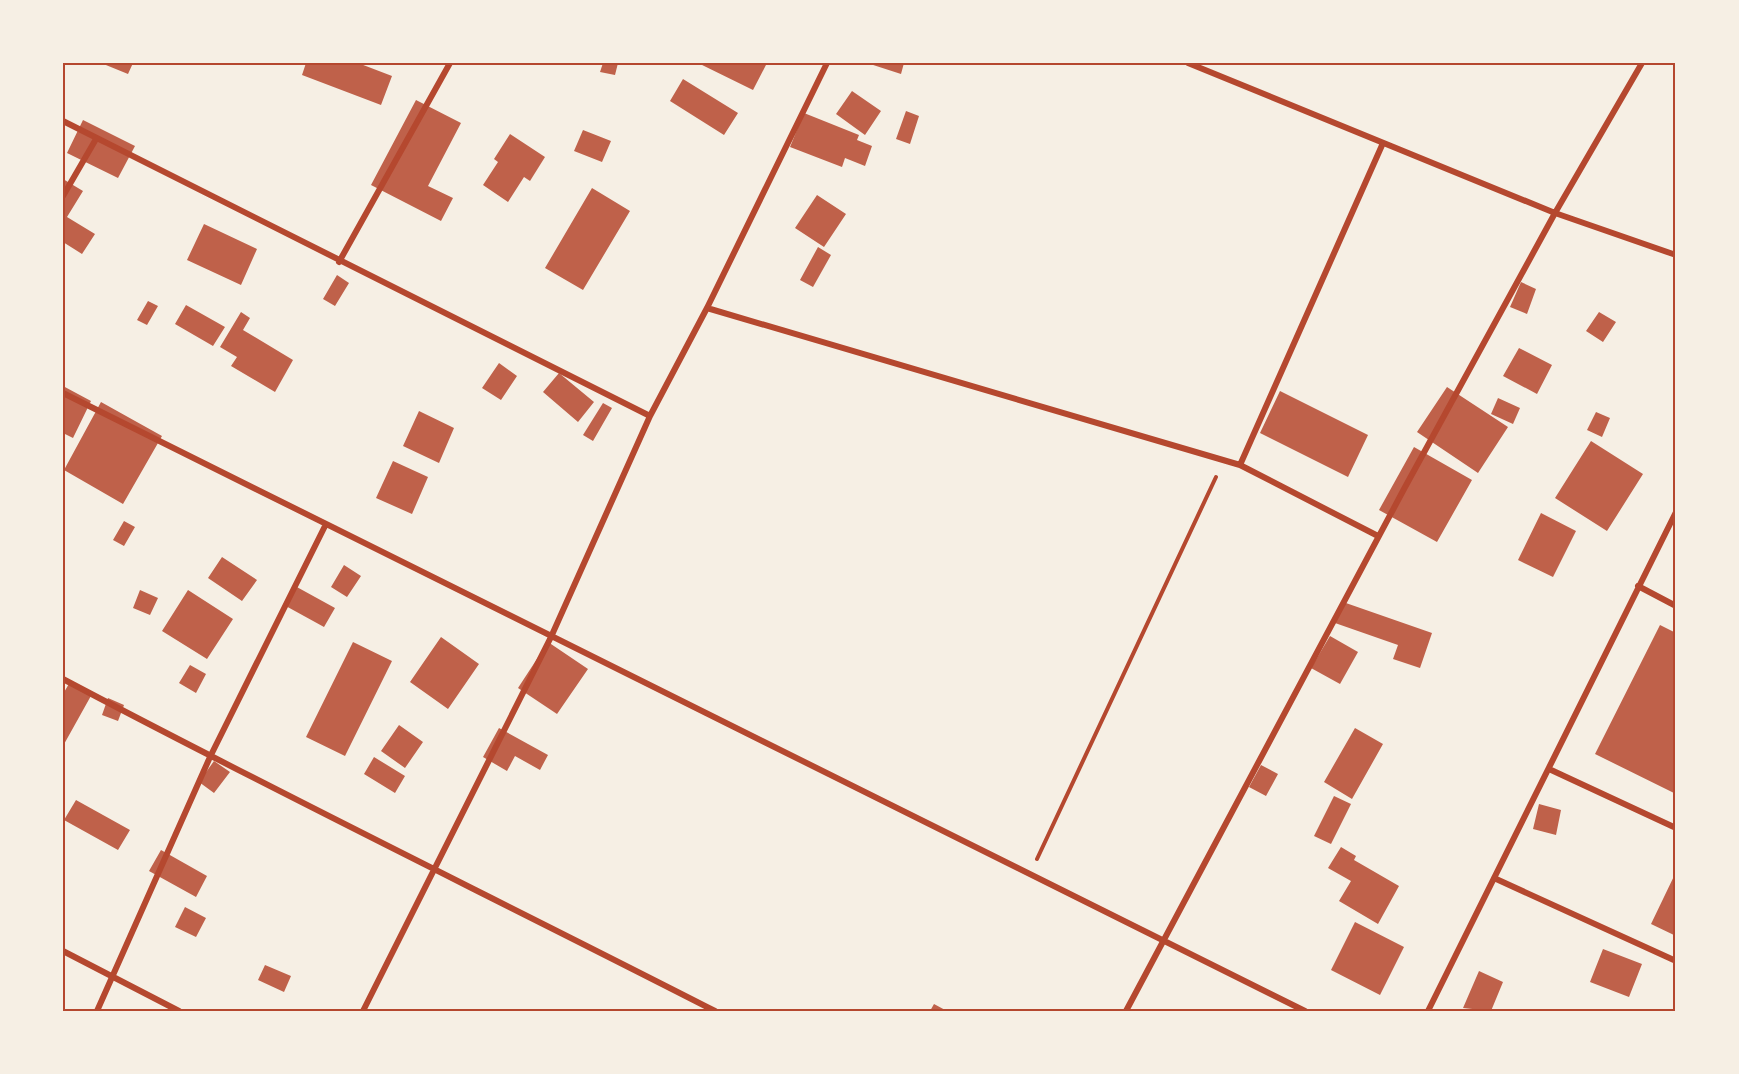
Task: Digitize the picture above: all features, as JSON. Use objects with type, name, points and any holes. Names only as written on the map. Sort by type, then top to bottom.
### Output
[{"type":"street","points":[[339,262],[450,63]]},
{"type":"street","points":[[363,1011],[551,637],[650,416],[707,308],[827,63]]},
{"type":"street","points":[[1188,63],[1555,213],[1676,255]]},
{"type":"street","points":[[1126,1011],[1378,536],[1555,213],[1642,63]]},
{"type":"street","points":[[63,121],[339,262],[650,416]]},
{"type":"street","points":[[63,196],[96,139]]},
{"type":"street","points":[[1240,465],[1383,143]]},
{"type":"street","points":[[707,308],[1240,465],[1378,536]]},
{"type":"street","points":[[63,393],[1029,876],[1305,1011]]},
{"type":"street","points":[[1428,1011],[1676,512]]},
{"type":"street","points":[[97,1011],[210,757],[326,524]]},
{"type":"street","points":[[1638,586],[1676,606]]},
{"type":"street","points":[[63,679],[210,757],[436,868],[715,1011]]},
{"type":"street","points":[[1549,769],[1676,828]]},
{"type":"street","points":[[1494,878],[1676,961]]},
{"type":"street","points":[[63,951],[178,1011]]},
{"type":"path","points":[[1029,876],[1224,461]]},
{"type":"building","points":[[101,63],[133,63],[128,74]]},
{"type":"building","points":[[306,63],[358,63],[392,76],[381,105],[302,75]]},
{"type":"building","points":[[603,63],[618,63],[615,75],[600,72]]},
{"type":"building","points":[[698,63],[767,63],[753,90]]},
{"type":"building","points":[[867,63],[904,63],[901,74]]},
{"type":"building","points":[[683,79],[738,113],[724,135],[670,101]]},
{"type":"building","points":[[852,91],[881,111],[865,135],[836,114]]},
{"type":"building","points":[[416,100],[461,123],[428,186],[453,198],[441,221],[371,185]]},
{"type":"building","points":[[906,111],[919,116],[910,144],[896,139]]},
{"type":"building","points":[[804,113],[859,135],[857,140],[872,146],[865,166],[845,158],[842,167],[790,147]]},
{"type":"building","points":[[83,120],[135,146],[118,178],[67,153]]},
{"type":"building","points":[[583,130],[611,141],[602,162],[574,151]]},
{"type":"building","points":[[510,134],[545,157],[530,181],[524,177],[508,202],[483,185],[498,162],[494,159]]},
{"type":"building","points":[[63,179],[83,191],[67,217],[95,234],[82,254],[63,242]]},
{"type":"building","points":[[592,188],[630,211],[583,290],[545,268]]},
{"type":"building","points":[[817,195],[846,214],[824,247],[795,228]]},
{"type":"building","points":[[204,224],[257,249],[241,285],[187,260]]},
{"type":"building","points":[[818,247],[831,255],[813,287],[800,280]]},
{"type":"building","points":[[337,275],[349,283],[335,306],[323,299]]},
{"type":"building","points":[[1521,282],[1536,289],[1527,314],[1510,307]]},
{"type":"building","points":[[148,301],[158,306],[147,325],[137,320]]},
{"type":"building","points":[[186,305],[225,327],[213,346],[175,324]]},
{"type":"building","points":[[241,312],[250,318],[243,330],[293,360],[275,392],[231,366],[237,357],[220,347]]},
{"type":"building","points":[[1599,312],[1616,322],[1603,342],[1586,331]]},
{"type":"building","points":[[1519,348],[1552,365],[1537,394],[1503,376]]},
{"type":"building","points":[[499,363],[517,376],[501,400],[482,388]]},
{"type":"building","points":[[559,373],[594,402],[578,422],[543,392]]},
{"type":"building","points":[[63,386],[91,401],[73,438],[63,433]]},
{"type":"building","points":[[1447,387],[1508,427],[1478,473],[1417,432]]},
{"type":"building","points":[[1280,391],[1368,435],[1348,477],[1260,433]]},
{"type":"building","points":[[1498,398],[1520,408],[1513,424],[1491,414]]},
{"type":"building","points":[[101,402],[162,436],[123,504],[64,470]]},
{"type":"building","points":[[603,403],[612,408],[593,441],[583,435]]},
{"type":"building","points":[[419,411],[454,428],[439,463],[403,446]]},
{"type":"building","points":[[1596,412],[1610,418],[1602,437],[1587,430]]},
{"type":"building","points":[[1591,441],[1643,474],[1607,531],[1555,498]]},
{"type":"building","points":[[1414,447],[1472,480],[1437,542],[1379,510]]},
{"type":"building","points":[[393,461],[428,477],[412,514],[376,498]]},
{"type":"building","points":[[1541,513],[1576,531],[1553,577],[1518,560]]},
{"type":"building","points":[[124,521],[135,527],[124,546],[113,540]]},
{"type":"building","points":[[222,557],[257,580],[242,601],[208,578]]},
{"type":"building","points":[[344,565],[361,576],[347,597],[331,587]]},
{"type":"building","points":[[295,586],[335,608],[324,627],[284,605]]},
{"type":"building","points":[[140,590],[158,598],[150,615],[133,608]]},
{"type":"building","points":[[188,590],[233,619],[207,659],[162,631]]},
{"type":"building","points":[[1343,602],[1432,633],[1420,668],[1393,659],[1398,645],[1335,623]]},
{"type":"building","points":[[1660,625],[1676,633],[1676,794],[1595,754]]},
{"type":"building","points":[[1330,636],[1358,652],[1340,684],[1311,668]]},
{"type":"building","points":[[441,637],[479,664],[448,709],[410,682]]},
{"type":"building","points":[[353,642],[392,661],[345,756],[306,737]]},
{"type":"building","points":[[548,642],[588,669],[557,714],[518,688]]},
{"type":"building","points":[[190,665],[206,674],[196,693],[179,683]]},
{"type":"building","points":[[70,682],[92,694],[63,746],[63,694]]},
{"type":"building","points":[[108,698],[124,705],[118,721],[102,715]]},
{"type":"building","points":[[399,725],[423,742],[405,768],[381,751]]},
{"type":"building","points":[[499,728],[548,755],[540,770],[515,756],[507,771],[483,757]]},
{"type":"building","points":[[1355,728],[1383,744],[1352,799],[1324,782]]},
{"type":"building","points":[[374,757],[405,776],[395,793],[364,774]]},
{"type":"building","points":[[214,761],[230,772],[214,793],[199,782]]},
{"type":"building","points":[[1261,765],[1278,774],[1266,796],[1249,787]]},
{"type":"building","points":[[1334,796],[1351,804],[1331,844],[1314,836]]},
{"type":"building","points":[[76,800],[130,830],[118,850],[64,820]]},
{"type":"building","points":[[1539,804],[1561,810],[1556,835],[1533,829]]},
{"type":"building","points":[[1341,847],[1356,856],[1354,860],[1399,886],[1378,924],[1339,901],[1351,881],[1328,868]]},
{"type":"building","points":[[161,850],[207,876],[196,897],[149,871]]},
{"type":"building","points":[[1676,872],[1676,936],[1651,924]]},
{"type":"building","points":[[185,907],[206,918],[196,937],[175,927]]},
{"type":"building","points":[[1355,922],[1404,947],[1380,995],[1331,970]]},
{"type":"building","points":[[1603,949],[1642,964],[1629,997],[1590,982]]},
{"type":"building","points":[[265,965],[291,976],[284,992],[258,980]]},
{"type":"building","points":[[1479,971],[1503,982],[1491,1011],[1463,1008]]},
{"type":"building","points":[[934,1004],[947,1011],[930,1011]]}]
